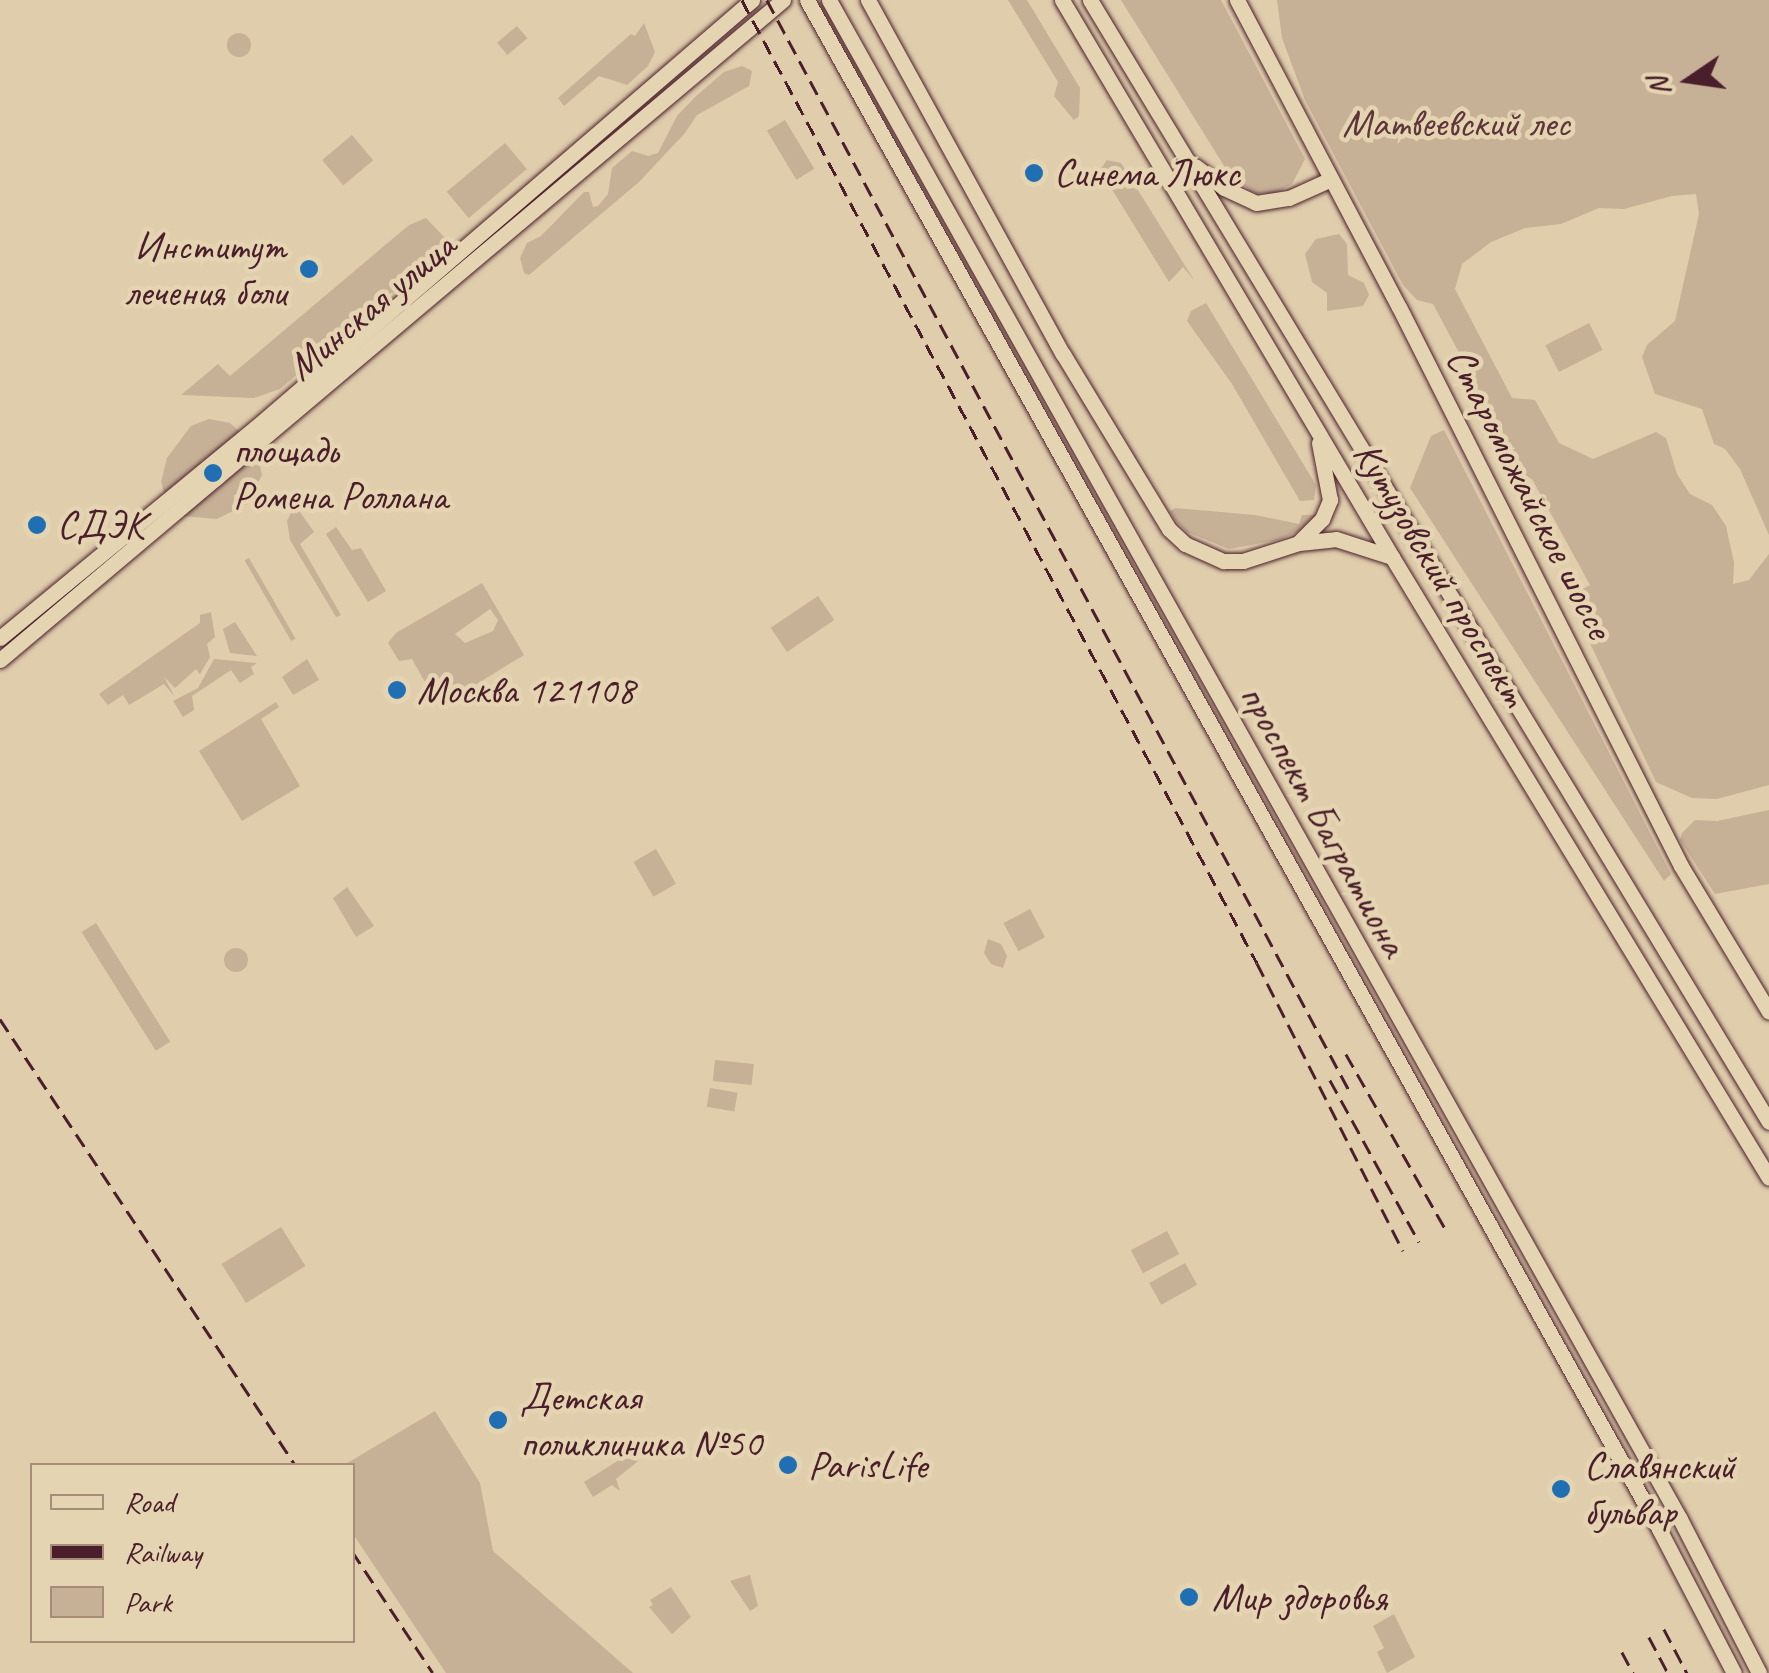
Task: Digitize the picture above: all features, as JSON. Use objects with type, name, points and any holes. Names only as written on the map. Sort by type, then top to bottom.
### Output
[{"type":"main road","name":"Минская улица","points":[[0,638],[254,428],[752,0]]},
{"type":"main road","name":"Минская улица","points":[[0,660],[783,0]]},
{"type":"main road","name":"проспект Багратиона","points":[[807,0],[1659,1529],[1734,1673]]},
{"type":"main road","name":"проспект Багратиона","points":[[829,0],[1680,1518],[1759,1673]]},
{"type":"main road","points":[[857,0],[869,5],[1063,354],[1170,529],[1185,544],[1223,560],[1270,555],[1298,542],[1322,519],[1330,500],[1314,425]]},
{"type":"main road","name":"Кутузовский проспект","points":[[1062,0],[1392,557],[1769,1178]]},
{"type":"main road","name":"Кутузовский проспект","points":[[1090,0],[1769,1122]]},
{"type":"main road","name":"Староможайское шоссе","points":[[1237,0],[1399,307],[1689,880],[1769,1012]]},
{"type":"main road","points":[[1188,160],[1224,188],[1256,203],[1289,198],[1329,180]]},
{"type":"main road","points":[[1298,542],[1350,540],[1392,557]]},
{"type":"green space","points":[[1008,0],[1027,0],[1080,88],[1079,116],[1074,120],[1054,96],[1058,82]]},
{"type":"green space","points":[[1121,0],[1221,0],[1305,159],[1292,184],[1275,194],[1255,193],[1231,177]]},
{"type":"green space","name":"Матвеевский лес","points":[[1277,0],[1769,0],[1769,535],[1740,469],[1725,449],[1714,444],[1702,409],[1655,394],[1642,357],[1647,345],[1675,321],[1699,214],[1696,194],[1624,209],[1599,208],[1561,224],[1525,228],[1491,242],[1462,264],[1455,289],[1512,398],[1535,400],[1559,443],[1593,459],[1656,432],[1666,438],[1677,474],[1690,494],[1712,505],[1726,526],[1734,563],[1733,584],[1749,580],[1769,554],[1769,785],[1717,799],[1692,798],[1656,782],[1568,597],[1590,585],[1532,479],[1525,476],[1516,484],[1510,479],[1511,467],[1470,395],[1471,375],[1433,304],[1417,300],[1403,285],[1305,100],[1282,38]]},
{"type":"green space","points":[[644,23],[655,52],[648,66],[627,85],[599,76],[564,106],[558,98],[631,34],[635,36]]},
{"type":"green space","points":[[517,26],[527,38],[507,55],[497,43]]},
{"type":"green space","points":[[239,33],[248,36],[248,54],[239,57],[230,54],[227,45],[230,36]]},
{"type":"green space","points":[[742,66],[752,71],[749,86],[697,115],[639,182],[529,275],[524,273],[520,258],[527,243],[541,236],[584,192],[589,192],[593,207],[598,206],[608,194],[612,168],[632,151],[648,156],[658,153],[677,116],[695,97],[724,72]]},
{"type":"green space","points":[[785,120],[814,169],[796,180],[767,131]]},
{"type":"green space","points":[[352,135],[373,160],[343,185],[322,160]]},
{"type":"green space","points":[[505,143],[527,169],[469,218],[447,192]]},
{"type":"green space","points":[[1107,160],[1121,163],[1194,280],[1183,267],[1169,282],[1100,170]]},
{"type":"green space","points":[[426,218],[446,239],[414,275],[280,389],[254,398],[181,395],[218,364],[230,376],[409,225]]},
{"type":"green space","points":[[1339,234],[1347,244],[1348,275],[1364,283],[1369,295],[1363,306],[1327,311],[1327,293],[1312,282],[1305,254],[1316,239]]},
{"type":"green space","points":[[1206,303],[1316,485],[1314,500],[1300,501],[1232,384],[1187,321],[1191,311]]},
{"type":"green space","points":[[1589,323],[1603,350],[1559,372],[1545,345]]},
{"type":"green space","points":[[209,419],[230,423],[240,432],[165,496],[161,482],[167,458],[191,426]]},
{"type":"green space","points":[[1444,430],[1671,874],[1664,881],[1410,488],[1431,436]]},
{"type":"green space","points":[[257,451],[262,475],[247,504],[217,519],[183,516]]},
{"type":"green space","points":[[295,505],[314,532],[300,544],[341,615],[336,617],[290,540],[287,521]]},
{"type":"green space","points":[[1175,508],[1255,515],[1299,524],[1302,515],[1318,515],[1304,529],[1278,540],[1229,549],[1187,532],[1170,511]]},
{"type":"green space","points":[[336,527],[352,550],[361,548],[386,591],[368,602],[326,534]]},
{"type":"green space","points":[[249,558],[296,639],[291,641],[245,560]]},
{"type":"green space","points":[[482,583],[524,655],[439,707],[412,659],[399,661],[388,643],[396,633]],"holes":[[[490,609],[498,620],[493,631],[465,643],[455,634]]]},
{"type":"green space","points":[[818,596],[834,620],[787,652],[771,628]]},
{"type":"green space","points":[[211,612],[215,637],[207,644],[210,657],[200,674],[196,669],[175,688],[164,677],[175,697],[164,684],[129,705],[123,695],[108,705],[99,694],[200,623],[200,615]]},
{"type":"green space","points":[[235,622],[257,656],[230,653],[223,629]]},
{"type":"green space","points":[[214,659],[257,663],[251,667],[254,674],[240,683],[231,670],[192,696],[194,710],[183,717],[173,701],[198,688]]},
{"type":"green space","points":[[307,659],[319,680],[293,695],[282,677]]},
{"type":"green space","points":[[276,702],[279,707],[261,719],[300,786],[242,821],[199,751]]},
{"type":"green space","points":[[1769,810],[1769,884],[1715,894],[1680,840],[1682,833],[1695,820],[1717,821]]},
{"type":"green space","points":[[656,849],[676,884],[653,897],[633,862]]},
{"type":"green space","points":[[347,887],[374,926],[356,937],[333,898]]},
{"type":"green space","points":[[1030,909],[1045,937],[1019,951],[1004,923]]},
{"type":"green space","points":[[96,923],[170,1042],[156,1051],[82,932]]},
{"type":"green space","points":[[988,939],[1001,944],[1007,956],[1003,968],[991,964],[984,953]]},
{"type":"green space","points":[[236,948],[245,951],[245,969],[236,972],[227,969],[224,960],[227,951]]},
{"type":"green space","points":[[715,1060],[754,1064],[752,1085],[713,1081]]},
{"type":"green space","points":[[710,1088],[738,1093],[734,1112],[707,1107]]},
{"type":"green space","points":[[281,1227],[305,1266],[246,1303],[222,1264]]},
{"type":"green space","points":[[1167,1231],[1179,1254],[1143,1273],[1131,1250]]},
{"type":"green space","points":[[1185,1263],[1197,1285],[1161,1305],[1149,1283]]},
{"type":"green space","points":[[435,1411],[480,1483],[493,1551],[633,1673],[446,1673],[355,1537],[355,1463],[347,1463]]},
{"type":"green space","points":[[632,1452],[638,1461],[616,1479],[620,1491],[612,1485],[593,1497],[584,1482]]},
{"type":"green space","points":[[750,1575],[758,1606],[750,1611],[730,1581]]},
{"type":"green space","points":[[671,1587],[691,1617],[672,1634],[649,1607],[653,1605],[650,1600]]},
{"type":"green space","points":[[1394,1614],[1415,1657],[1387,1673],[1377,1652],[1384,1648],[1373,1626]]},
{"type":"railway","points":[[742,0],[1257,963],[1403,1251]]},
{"type":"railway","points":[[767,0],[1350,1092]]},
{"type":"railway","points":[[0,1019],[294,1463]]},
{"type":"railway","points":[[1346,1054],[1445,1228]]},
{"type":"railway","points":[[1330,1080],[1419,1242]]},
{"type":"railway","points":[[355,1556],[433,1673]]},
{"type":"railway","points":[[1664,1629],[1687,1673]]},
{"type":"railway","points":[[1649,1637],[1668,1673]]},
{"type":"railway","points":[[1622,1652],[1633,1673]]},
{"type":"place","name":"Синема Люкс","points":[[1034,173]]},
{"type":"place","name":"Институт лечения боли","points":[[309,269]]},
{"type":"place","name":"площадь Ромена Роллана","points":[[213,473]]},
{"type":"place","name":"СДЭК","points":[[37,525]]},
{"type":"place","name":"Москва 121108","points":[[397,690]]},
{"type":"place","name":"Детская поликлиника №50","points":[[498,1420]]},
{"type":"place","name":"ParisLife","points":[[788,1465]]},
{"type":"place","name":"Славянский бульвар","points":[[1561,1489]]},
{"type":"place","name":"Мир здоровья","points":[[1189,1597]]}]
